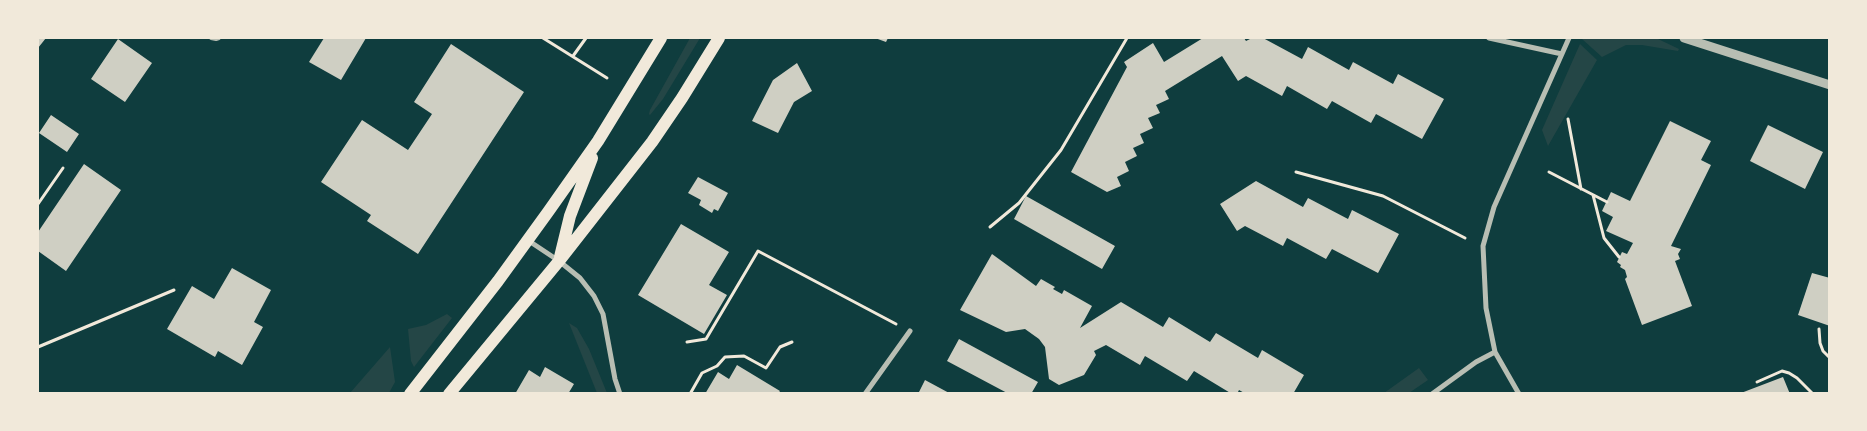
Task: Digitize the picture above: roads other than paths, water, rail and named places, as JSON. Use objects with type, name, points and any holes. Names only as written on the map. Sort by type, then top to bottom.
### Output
[{"type":"main road","points":[[410,394],[528,240],[598,141],[661,38]]},
{"type":"main road","points":[[449,394],[559,261],[652,142],[719,38]]},
{"type":"main road","points":[[559,261],[570,216],[598,141]]},
{"type":"street","points":[[1489,38],[1562,54]]},
{"type":"street","points":[[1519,394],[1495,352],[1486,308],[1483,246],[1494,207],[1569,38]]},
{"type":"street","points":[[1684,38],[1830,85]]},
{"type":"street","points":[[528,240],[580,278],[594,296],[603,314],[615,379],[620,394]]},
{"type":"street","points":[[865,394],[910,332]]},
{"type":"street","points":[[1432,394],[1476,362],[1495,352]]},
{"type":"lane","points":[[211,38],[218,38]]}]
